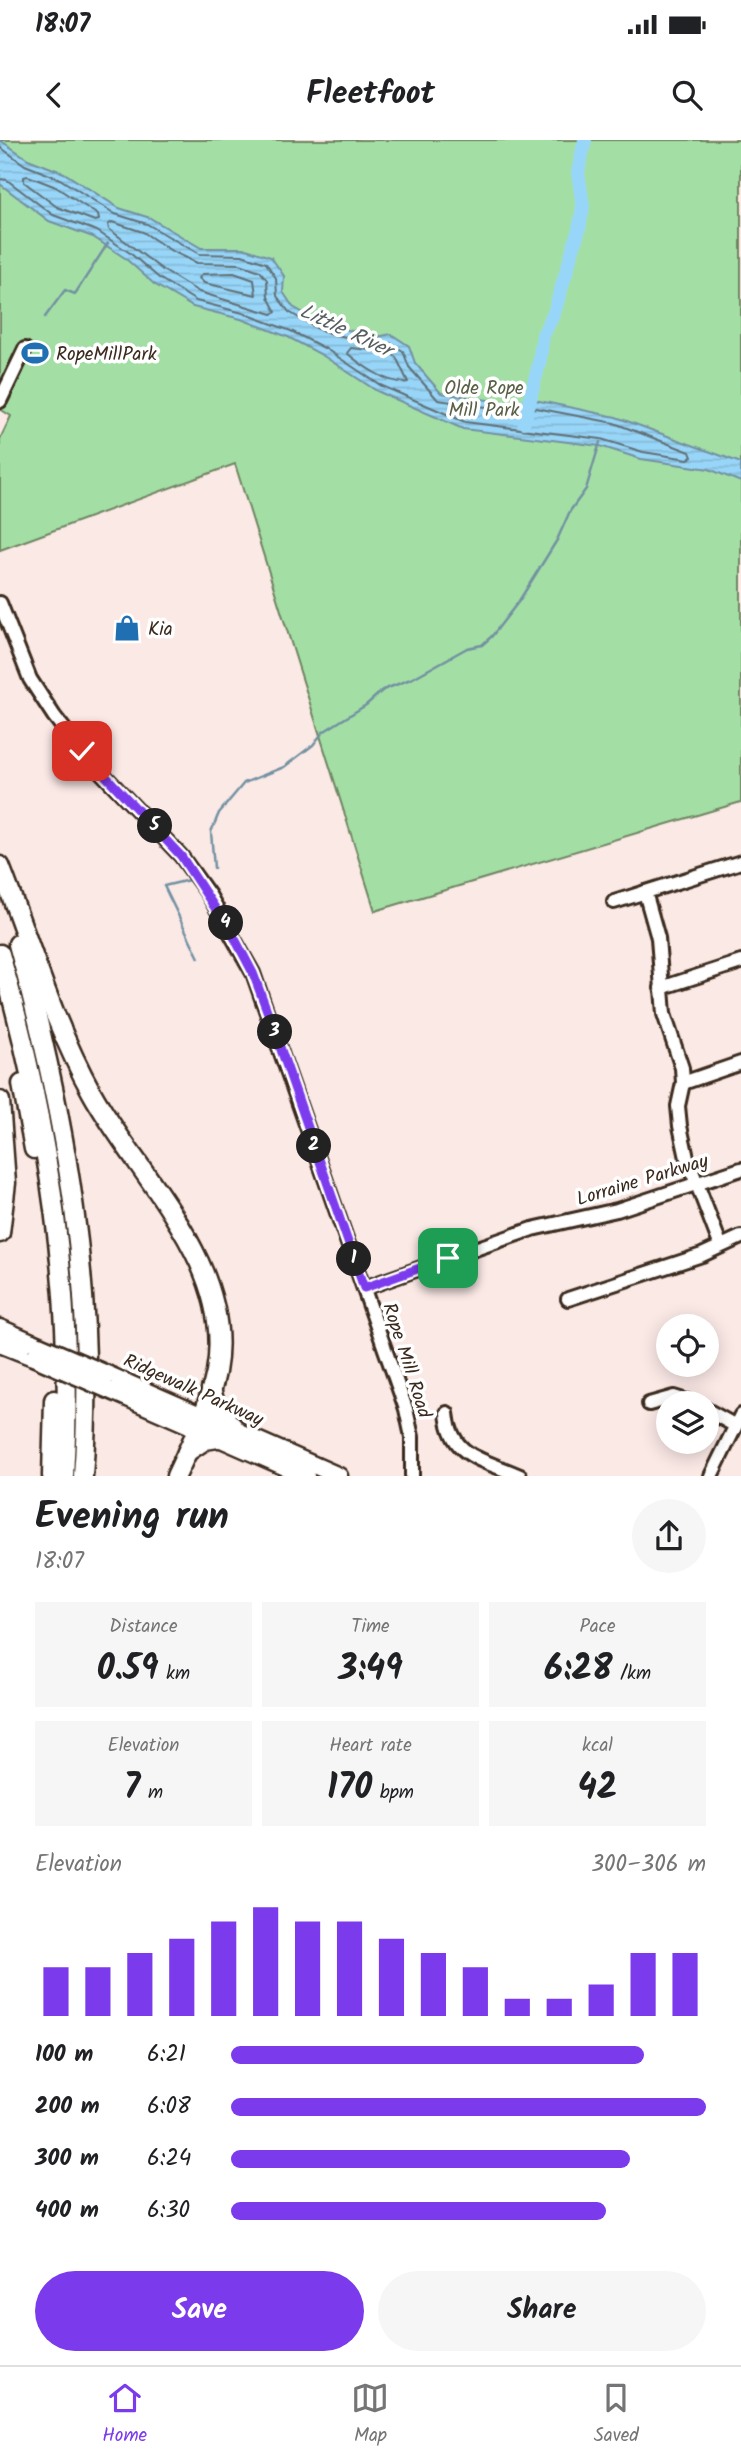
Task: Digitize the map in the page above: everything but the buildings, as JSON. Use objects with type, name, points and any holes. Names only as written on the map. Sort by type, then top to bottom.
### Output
[{"type":"highway","points":[[0,866],[61,1031],[77,1066],[108,1121],[192,1246],[206,1274],[218,1329],[218,1357],[211,1389],[176,1476]]},
{"type":"highway","points":[[0,881],[49,1058],[68,1160],[85,1319],[83,1471]]},
{"type":"highway","points":[[0,954],[33,1082],[51,1185],[65,1335],[64,1476]]},
{"type":"highway","points":[[0,999],[37,1164],[48,1245],[54,1340],[52,1476]]},
{"type":"highway","points":[[0,1101],[6,1183],[0,1233]]},
{"type":"highway","points":[[187,1452],[205,1440],[230,1434],[216,1408],[211,1389]]},
{"type":"main road","points":[[0,1328],[33,1350]]},
{"type":"main road","name":"Ridgewalk Parkway","points":[[0,1343],[33,1350],[230,1434],[339,1476]]},
{"type":"main road","name":"Ridgewalk Parkway","points":[[230,1434],[306,1476]]},
{"type":"street","points":[[0,401],[25,349]]},
{"type":"street","name":"Rope Mill Road","points":[[0,603],[30,679],[54,716],[82,751],[181,856],[234,937],[253,973],[410,1423],[412,1476]]},
{"type":"street","points":[[614,902],[741,862]]},
{"type":"street","points":[[645,892],[658,938],[664,1014],[682,1068],[683,1083],[678,1106],[680,1126],[720,1244]]},
{"type":"street","points":[[661,988],[741,962]]},
{"type":"street","points":[[683,1083],[741,1063]]},
{"type":"street","name":"Lorraine Parkway","points":[[364,1288],[554,1224],[617,1210],[741,1169]]},
{"type":"street","points":[[568,1299],[702,1255],[720,1244],[741,1237]]},
{"type":"street","points":[[649,1404],[656,1402]]},
{"type":"street","points":[[447,1413],[448,1432],[455,1444],[520,1476]]},
{"type":"street","points":[[712,1476],[737,1420],[719,1414]]},
{"type":"green space","name":"Olde Rope Mill Park","points":[[0,140],[741,140],[741,802],[375,911],[235,464],[0,550],[0,439],[11,416],[0,409]]},
{"type":"water","name":"Little River","points":[[0,140],[28,159],[64,173],[119,208],[150,218],[201,248],[243,248],[271,257],[284,276],[283,292],[293,307],[323,324],[377,337],[391,334],[409,346],[415,363],[441,393],[522,405],[535,400],[616,417],[741,463],[741,482],[709,469],[641,459],[600,446],[463,429],[377,391],[322,355],[288,337],[241,319],[193,307],[154,284],[125,258],[93,237],[49,221],[0,184]]},
{"type":"waterway","points":[[524,422],[539,364],[543,335],[554,313],[579,229],[583,207],[578,172],[585,140]]},
{"type":"waterway","points":[[45,317],[65,290],[75,294],[108,243]]},
{"type":"waterway","points":[[214,868],[211,832],[219,813],[244,783],[284,767],[313,745],[323,732],[366,705],[383,690],[413,678],[467,648],[482,645],[492,636],[519,601],[557,540],[570,511],[586,489],[600,442]]},
{"type":"waterway","points":[[189,880],[164,886],[199,958]]},
{"type":"place","name":"RopeMillPark","points":[[35,353]]},
{"type":"place","name":"Kia","points":[[127,628]]},
{"type":"route","points":[[82,751],[145,814],[181,856],[209,895],[253,973],[364,1288],[448,1258]]}]
